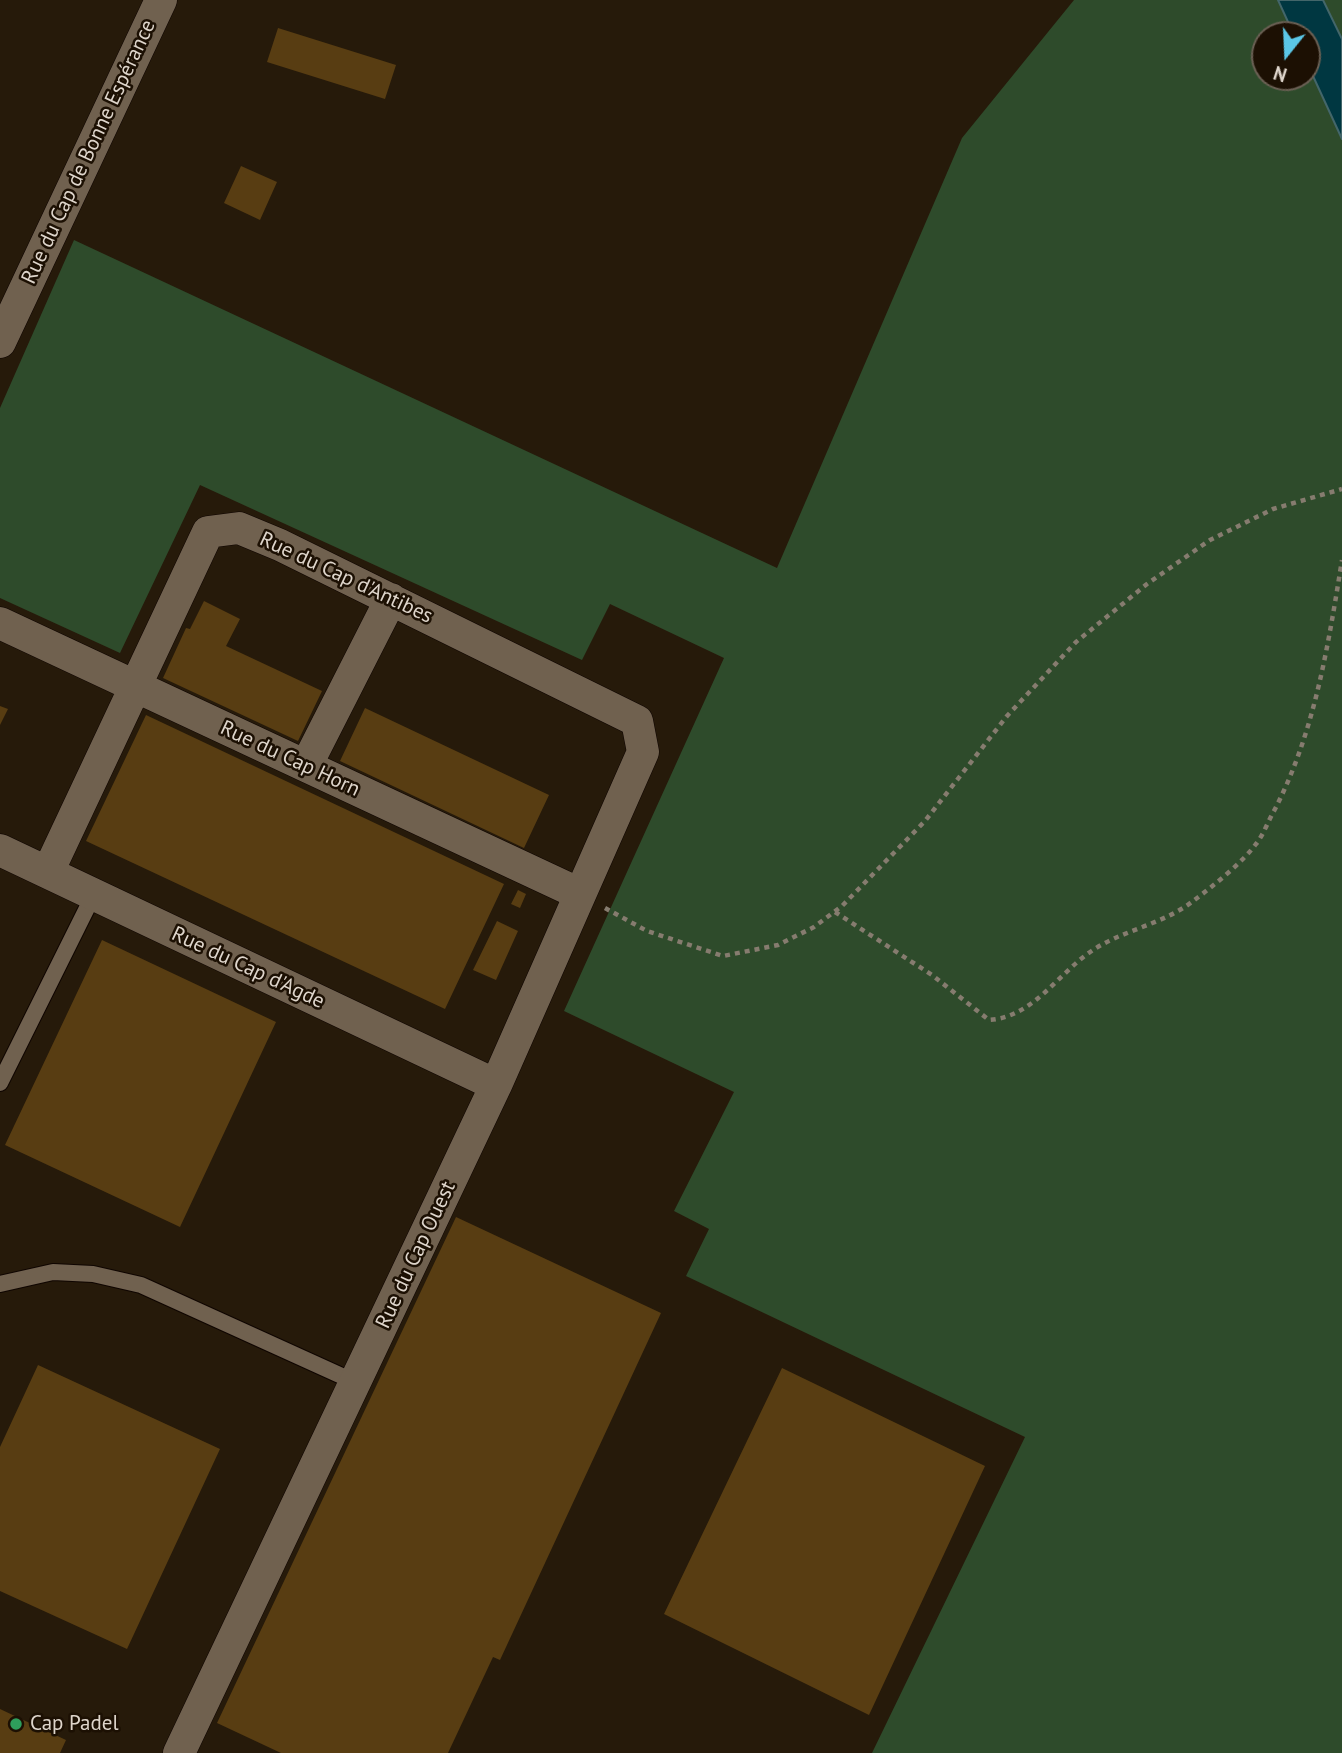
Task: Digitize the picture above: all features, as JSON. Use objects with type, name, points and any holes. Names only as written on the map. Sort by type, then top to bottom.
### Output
[{"type":"street","name":"Rue du Cap de Bonne Espérance","points":[[0,342],[161,0]]},
{"type":"street","name":"Rue du Cap d'Antibes","points":[[48,872],[208,532],[239,528],[391,599],[637,721],[643,752]]},
{"type":"street","points":[[306,766],[391,599]]},
{"type":"street","name":"Rue du Cap Horn","points":[[0,623],[580,894]]},
{"type":"street","name":"Rue du Cap Ouest","points":[[179,1753],[496,1086],[643,752]]},
{"type":"street","name":"Rue du Cap d'Agde","points":[[0,850],[496,1086]]},
{"type":"lane","points":[[0,1083],[94,894]]},
{"type":"lane","points":[[0,1284],[54,1272],[93,1273],[141,1285],[355,1382]]},
{"type":"path","points":[[580,894],[647,931],[723,956],[778,945],[814,927],[835,912],[925,821],[1007,716],[1076,642],[1147,584],[1210,540],[1273,509],[1342,489]]},
{"type":"path","points":[[835,912],[932,975],[989,1020],[1006,1019],[1029,1007],[1077,960],[1104,942],[1138,930],[1191,903],[1256,844],[1289,782],[1313,715],[1342,560]]},
{"type":"green space","points":[[1074,0],[1278,0],[1288,21],[1251,21],[1251,91],[1320,91],[1342,139],[1342,1753],[872,1753],[1025,1437],[686,1276],[709,1229],[674,1211],[734,1092],[564,1011],[724,658],[610,604],[582,660],[200,485],[120,653],[0,598],[0,408],[74,240],[777,568],[962,138]]},
{"type":"green space","points":[[1323,0],[1342,0],[1342,39]]},
{"type":"water","points":[[1278,0],[1323,0],[1342,39],[1342,139],[1320,91],[1321,21],[1288,21]]},
{"type":"building","points":[[278,28],[396,65],[385,99],[267,62]]},
{"type":"building","points":[[241,166],[277,182],[260,220],[224,203]]},
{"type":"building","points":[[204,601],[240,619],[226,646],[322,691],[298,741],[163,678],[186,628],[190,629]]},
{"type":"building","points":[[0,706],[8,709],[0,725]]},
{"type":"building","points":[[365,708],[549,795],[524,848],[340,761]]},
{"type":"building","points":[[146,715],[504,884],[445,1009],[86,841]]},
{"type":"building","points":[[518,890],[526,894],[520,908],[511,904]]},
{"type":"building","points":[[497,921],[518,931],[496,980],[473,970]]},
{"type":"building","points":[[102,940],[276,1022],[180,1227],[5,1145]]},
{"type":"building","points":[[456,1217],[661,1313],[500,1660],[493,1657],[448,1753],[281,1753],[217,1723]]},
{"type":"building","points":[[38,1365],[220,1449],[127,1649],[0,1591],[0,1447]]},
{"type":"building","points":[[782,1368],[985,1466],[869,1715],[664,1614]]},
{"type":"building","name":"Cap Padel","points":[[0,1709],[66,1740],[60,1753],[0,1753]]},
{"type":"place","name":"Cap Padel","points":[[16,1724]]}]
